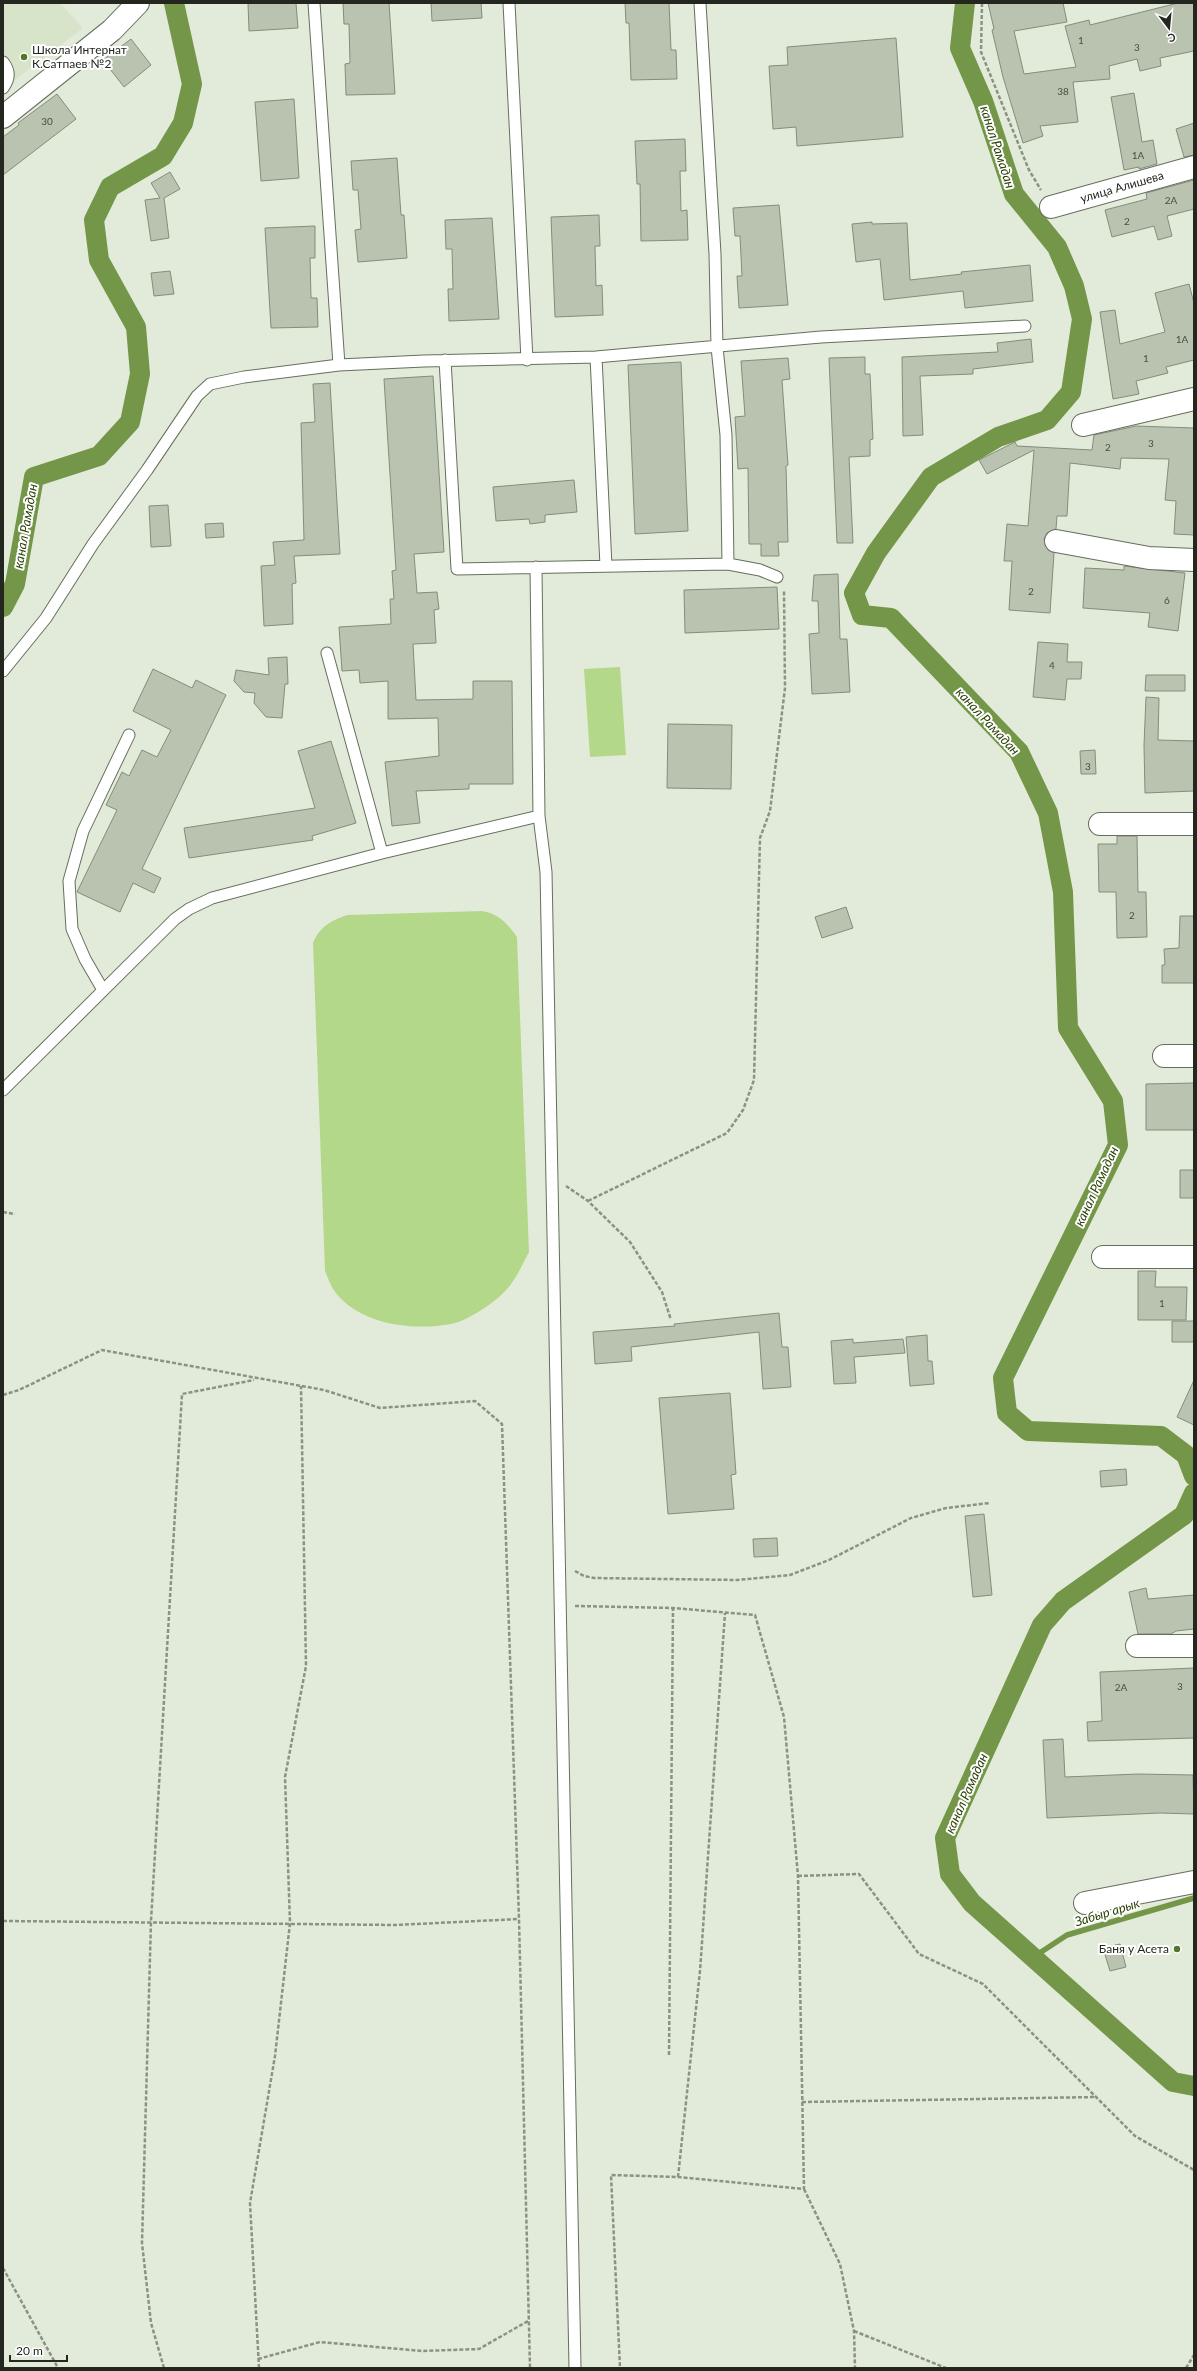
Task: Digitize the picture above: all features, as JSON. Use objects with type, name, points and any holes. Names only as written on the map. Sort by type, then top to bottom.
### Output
[{"type":"street","points":[[3,117],[112,30],[138,3]]},
{"type":"street","name":"улица Алишева","points":[[1051,207],[1194,167]]},
{"type":"street","points":[[1083,426],[1194,399]]},
{"type":"street","points":[[1056,541],[1149,558],[1194,560]]},
{"type":"street","points":[[1100,824],[1194,824]]},
{"type":"street","points":[[1164,1056],[1194,1056]]},
{"type":"street","points":[[1103,1258],[1194,1257]]},
{"type":"street","points":[[1137,1646],[1194,1646]]},
{"type":"street","points":[[1084,1903],[1194,1882]]},
{"type":"lane","points":[[314,3],[338,365]]},
{"type":"lane","points":[[509,3],[527,360]]},
{"type":"lane","points":[[700,3],[715,254],[717,348],[726,435],[728,564]]},
{"type":"lane","points":[[3,62],[8,69],[9,76],[3,88]]},
{"type":"lane","points":[[3,671],[46,618],[93,544],[197,396],[210,384],[244,377],[338,365],[446,360],[527,360],[596,357],[717,348],[821,337],[1025,326]]},
{"type":"lane","points":[[596,357],[606,566]]},
{"type":"lane","points":[[446,360],[457,569],[728,564],[760,570],[777,577]]},
{"type":"lane","points":[[536,567],[539,816],[546,872],[575,2368]]},
{"type":"lane","points":[[327,653],[382,853]]},
{"type":"lane","points":[[103,990],[85,960],[72,929],[70,881],[83,831],[129,735]]},
{"type":"lane","points":[[3,1090],[175,919],[194,906],[212,898],[382,853],[539,816]]},
{"type":"path","points":[[982,3],[981,52],[1029,170],[1051,207]]},
{"type":"path","points":[[588,1201],[727,1132],[743,1110],[754,1080],[760,838],[770,811],[785,688],[785,599],[783,584],[777,577]]},
{"type":"path","points":[[551,1176],[588,1201],[630,1242],[662,1292],[671,1320]]},
{"type":"path","points":[[3,1212],[15,1214]]},
{"type":"path","points":[[3,1395],[102,1350],[256,1379],[324,1390],[380,1408],[475,1402],[502,1424],[519,1919],[530,2368]]},
{"type":"path","points":[[164,2368],[151,2323],[142,2243],[151,1921],[182,1394],[256,1379]]},
{"type":"path","points":[[259,2368],[250,2203],[275,2056],[290,1923],[285,1777],[306,1666],[301,1386]]},
{"type":"path","points":[[560,1550],[571,1569],[584,1576],[594,1578],[737,1580],[790,1575],[829,1560],[911,1518],[946,1508],[990,1503]]},
{"type":"path","points":[[560,1606],[673,1608],[755,1615],[784,1717],[798,1876],[804,2189],[840,2264],[854,2331],[855,2368]]},
{"type":"path","points":[[669,2055],[673,1608]]},
{"type":"path","points":[[678,2177],[700,1971],[725,1612]]},
{"type":"path","points":[[798,1876],[859,1874],[919,1954],[983,1984],[1135,2136],[1194,2170]]},
{"type":"path","points":[[3,1921],[396,1924],[519,1919]]},
{"type":"path","points":[[802,2102],[1096,2097]]},
{"type":"path","points":[[620,2368],[611,2175],[678,2177],[804,2189]]},
{"type":"path","points":[[3,2268],[58,2368]]},
{"type":"path","points":[[258,2359],[320,2342],[422,2351],[479,2349],[528,2321]]},
{"type":"path","points":[[854,2331],[946,2368]]},
{"type":"path","points":[[1186,2368],[1194,2356]]},
{"type":"shaded area","name":"Школа Интернат К.Сатпаев №2","points":[[3,3],[60,3],[83,28],[3,89]]},
{"type":"green space","points":[[620,667],[626,755],[590,757],[584,669]]},
{"type":"green space","points":[[482,911],[498,917],[510,927],[517,937],[529,1252],[516,1277],[506,1290],[484,1308],[466,1319],[451,1324],[421,1327],[389,1323],[374,1319],[347,1304],[334,1291],[325,1271],[313,943],[323,928],[347,915]]},
{"type":"building","points":[[248,3],[296,3],[298,28],[249,31]]},
{"type":"building","points":[[343,3],[389,3],[395,94],[346,95],[345,64],[350,63],[349,24],[344,24]]},
{"type":"building","points":[[431,3],[481,3],[482,18],[432,21]]},
{"type":"building","points":[[625,3],[669,3],[671,50],[676,50],[677,79],[631,80],[629,23],[626,23]]},
{"type":"building","points":[[988,3],[1063,3],[1067,22],[1014,31],[1024,74],[1076,67],[1065,26],[1089,20],[1090,25],[1178,3],[1194,3],[1194,51],[1160,58],[1161,66],[1140,71],[1137,59],[1109,66],[1110,79],[1073,82],[1078,122],[1040,126],[1043,136],[1023,143],[1003,77],[992,30],[994,29]]},
{"type":"building","points":[[896,38],[903,137],[797,146],[796,127],[773,129],[769,66],[788,65],[787,47]]},
{"type":"building","points":[[131,39],[151,65],[124,87],[103,60]]},
{"type":"building","points":[[1134,93],[1142,142],[1153,140],[1157,164],[1139,169],[1139,167],[1124,170],[1111,97]]},
{"type":"building","points":[[57,94],[76,119],[3,175],[3,137],[19,125],[18,123]]},
{"type":"building","points":[[294,99],[299,178],[261,181],[255,102]]},
{"type":"building","points":[[1194,123],[1194,155],[1184,157],[1176,129]]},
{"type":"building","points":[[685,139],[686,171],[680,171],[681,211],[687,210],[688,240],[641,241],[640,184],[637,184],[635,141]]},
{"type":"building","points":[[397,158],[401,215],[404,215],[407,258],[358,262],[355,230],[361,229],[358,190],[353,190],[351,161]]},
{"type":"building","points":[[170,172],[180,189],[164,198],[169,238],[151,241],[145,200],[160,198],[151,183]]},
{"type":"building","points":[[1194,180],[1194,209],[1167,216],[1172,236],[1158,240],[1154,226],[1112,237],[1105,210],[1147,199],[1146,193]]},
{"type":"building","points":[[779,205],[788,305],[739,308],[737,276],[742,276],[740,236],[735,236],[733,208]]},
{"type":"building","points":[[599,215],[600,246],[595,246],[596,286],[602,285],[603,315],[555,317],[551,217]]},
{"type":"building","points":[[492,218],[499,319],[449,321],[448,289],[453,289],[452,249],[446,249],[445,220]]},
{"type":"building","points":[[872,222],[872,224],[907,223],[910,280],[962,274],[961,272],[1030,265],[1033,301],[965,308],[963,291],[884,300],[880,259],[856,262],[852,224]]},
{"type":"building","points":[[315,226],[315,258],[310,258],[311,298],[317,298],[318,327],[271,328],[265,228]]},
{"type":"building","points":[[170,271],[174,294],[154,296],[151,273]]},
{"type":"building","points":[[1189,284],[1194,303],[1194,360],[1166,367],[1168,373],[1136,381],[1139,394],[1113,399],[1100,312],[1115,310],[1120,344],[1165,332],[1155,293]]},
{"type":"building","points":[[1031,339],[1033,362],[973,369],[973,374],[920,376],[923,435],[903,436],[902,357],[998,352],[997,343]]},
{"type":"building","points":[[865,357],[865,374],[870,374],[873,439],[870,440],[870,456],[849,457],[853,543],[837,543],[829,358]]},
{"type":"building","points":[[788,358],[790,379],[782,380],[788,465],[786,466],[788,542],[778,542],[779,556],[761,556],[761,544],[749,544],[748,468],[738,469],[735,417],[745,416],[741,361]]},
{"type":"building","points":[[681,362],[688,531],[635,534],[628,365]]},
{"type":"building","points":[[433,376],[444,552],[414,554],[417,593],[437,592],[439,609],[434,610],[436,643],[413,644],[416,700],[473,699],[473,681],[512,681],[513,784],[469,784],[469,789],[416,791],[420,823],[392,826],[385,762],[439,756],[438,718],[388,719],[388,681],[360,683],[359,670],[342,671],[339,627],[391,624],[390,599],[394,599],[392,571],[396,570],[384,379]]},
{"type":"building","points":[[330,383],[340,554],[294,556],[296,583],[292,584],[293,624],[264,626],[261,566],[275,565],[273,542],[304,540],[301,423],[315,422],[313,384]]},
{"type":"building","points":[[1136,426],[1194,428],[1194,535],[1174,534],[1176,501],[1165,500],[1169,459],[1121,458],[1120,469],[1070,463],[1067,516],[1057,516],[1056,529],[1047,533],[1044,539],[1048,550],[1054,553],[1050,613],[1009,610],[1012,561],[1004,561],[1007,524],[1028,526],[1034,450],[987,474],[979,460],[1015,442],[1017,446],[1092,450],[1094,435]]},
{"type":"building","points":[[574,480],[577,512],[545,515],[545,522],[530,524],[529,519],[496,521],[493,487]]},
{"type":"building","points":[[168,505],[171,546],[151,547],[149,506]]},
{"type":"building","points":[[223,523],[224,537],[206,538],[205,524]]},
{"type":"building","points":[[1124,566],[1185,573],[1178,631],[1148,627],[1150,613],[1083,608],[1085,568],[1124,570]]},
{"type":"building","points":[[838,574],[840,639],[847,639],[850,692],[812,694],[809,634],[819,633],[818,601],[812,601],[814,575]]},
{"type":"building","points":[[777,587],[779,629],[685,633],[684,590]]},
{"type":"building","points":[[1038,642],[1068,644],[1067,662],[1082,662],[1081,679],[1067,679],[1065,700],[1033,697]]},
{"type":"building","points":[[287,657],[288,684],[285,684],[282,718],[266,717],[254,703],[255,693],[244,692],[234,681],[236,670],[269,675],[268,658]]},
{"type":"building","points":[[153,669],[192,688],[196,680],[226,695],[142,869],[161,878],[154,893],[133,883],[120,912],[77,892],[117,810],[106,805],[122,772],[129,776],[142,750],[157,757],[171,730],[133,711]]},
{"type":"building","points":[[1146,675],[1185,675],[1185,691],[1145,691]]},
{"type":"building","points":[[1146,697],[1159,698],[1158,740],[1194,741],[1194,791],[1145,793],[1144,745]]},
{"type":"building","points":[[668,724],[732,725],[731,789],[667,788]]},
{"type":"building","points":[[331,741],[356,823],[312,836],[313,840],[189,858],[184,828],[315,808],[298,751]]},
{"type":"building","points":[[1095,750],[1096,774],[1081,774],[1080,751]]},
{"type":"building","points":[[1117,836],[1137,836],[1138,892],[1146,892],[1147,937],[1117,938],[1116,892],[1099,892],[1098,844],[1117,844]]},
{"type":"building","points":[[846,907],[853,928],[822,938],[815,917]]},
{"type":"building","points":[[1180,916],[1194,916],[1194,983],[1162,983],[1162,965],[1165,965],[1164,949],[1179,948]]},
{"type":"building","points":[[1194,1083],[1194,1130],[1146,1130],[1146,1084]]},
{"type":"building","points":[[1180,1170],[1194,1170],[1194,1198],[1180,1198]]},
{"type":"building","points":[[1138,1271],[1156,1271],[1155,1287],[1187,1287],[1186,1320],[1138,1320]]},
{"type":"building","points":[[779,1313],[782,1347],[788,1347],[791,1387],[763,1389],[759,1332],[631,1347],[632,1361],[595,1364],[593,1332],[675,1326],[674,1324]]},
{"type":"building","points":[[1172,1321],[1194,1321],[1194,1342],[1172,1342]]},
{"type":"building","points":[[927,1335],[928,1361],[932,1361],[934,1384],[910,1386],[906,1337]]},
{"type":"building","points":[[853,1339],[853,1343],[903,1339],[905,1353],[854,1357],[856,1383],[834,1384],[831,1341]]},
{"type":"building","points":[[1194,1380],[1194,1425],[1177,1417]]},
{"type":"building","points":[[730,1393],[736,1474],[731,1475],[734,1509],[668,1514],[659,1398]]},
{"type":"building","points":[[1126,1469],[1127,1485],[1101,1487],[1100,1471]]},
{"type":"building","points":[[984,1514],[992,1595],[973,1597],[965,1516]]},
{"type":"building","points":[[777,1538],[778,1556],[754,1557],[753,1539]]},
{"type":"building","points":[[1146,1588],[1148,1599],[1194,1595],[1194,1629],[1176,1631],[1171,1634],[1138,1634],[1129,1592]]},
{"type":"building","points":[[1194,1668],[1194,1738],[1088,1741],[1087,1722],[1102,1721],[1100,1672]]},
{"type":"building","points":[[1063,1739],[1065,1777],[1138,1774],[1193,1775],[1194,1814],[1160,1813],[1047,1818],[1043,1740]]},
{"type":"building","points":[[1120,1944],[1126,1967],[1110,1971],[1103,1948]]},
{"type":"waterway","name":"канал Рамадан","points":[[3,607],[15,584],[34,477],[99,456],[130,422],[140,374],[136,327],[99,260],[94,220],[110,187],[163,156],[183,123],[192,84],[174,3]]},
{"type":"waterway","name":"канал Рамадан","points":[[965,3],[960,48],[983,101],[1014,194],[1057,247],[1074,286],[1082,319],[1071,392],[1047,420],[998,437],[931,477],[876,553],[854,593],[862,615],[891,618],[1019,752],[1048,813],[1063,892],[1068,1028],[1113,1101],[1118,1145],[1003,1378],[1007,1413],[1028,1431],[1161,1436],[1186,1455],[1194,1476]]},
{"type":"waterway","name":"канал Рамадан","points":[[1194,1493],[1184,1515],[1063,1601],[1042,1625],[945,1838],[950,1874],[972,1903],[1173,2082],[1194,2086]]},
{"type":"waterway","name":"Забыр арык","points":[[1032,1958],[1067,1935],[1194,1898]]},
{"type":"place","name":"Школа Интернат К.Сатпаев №2","points":[[24,57]]},
{"type":"place","name":"Баня у Асета","points":[[1177,1949]]}]
